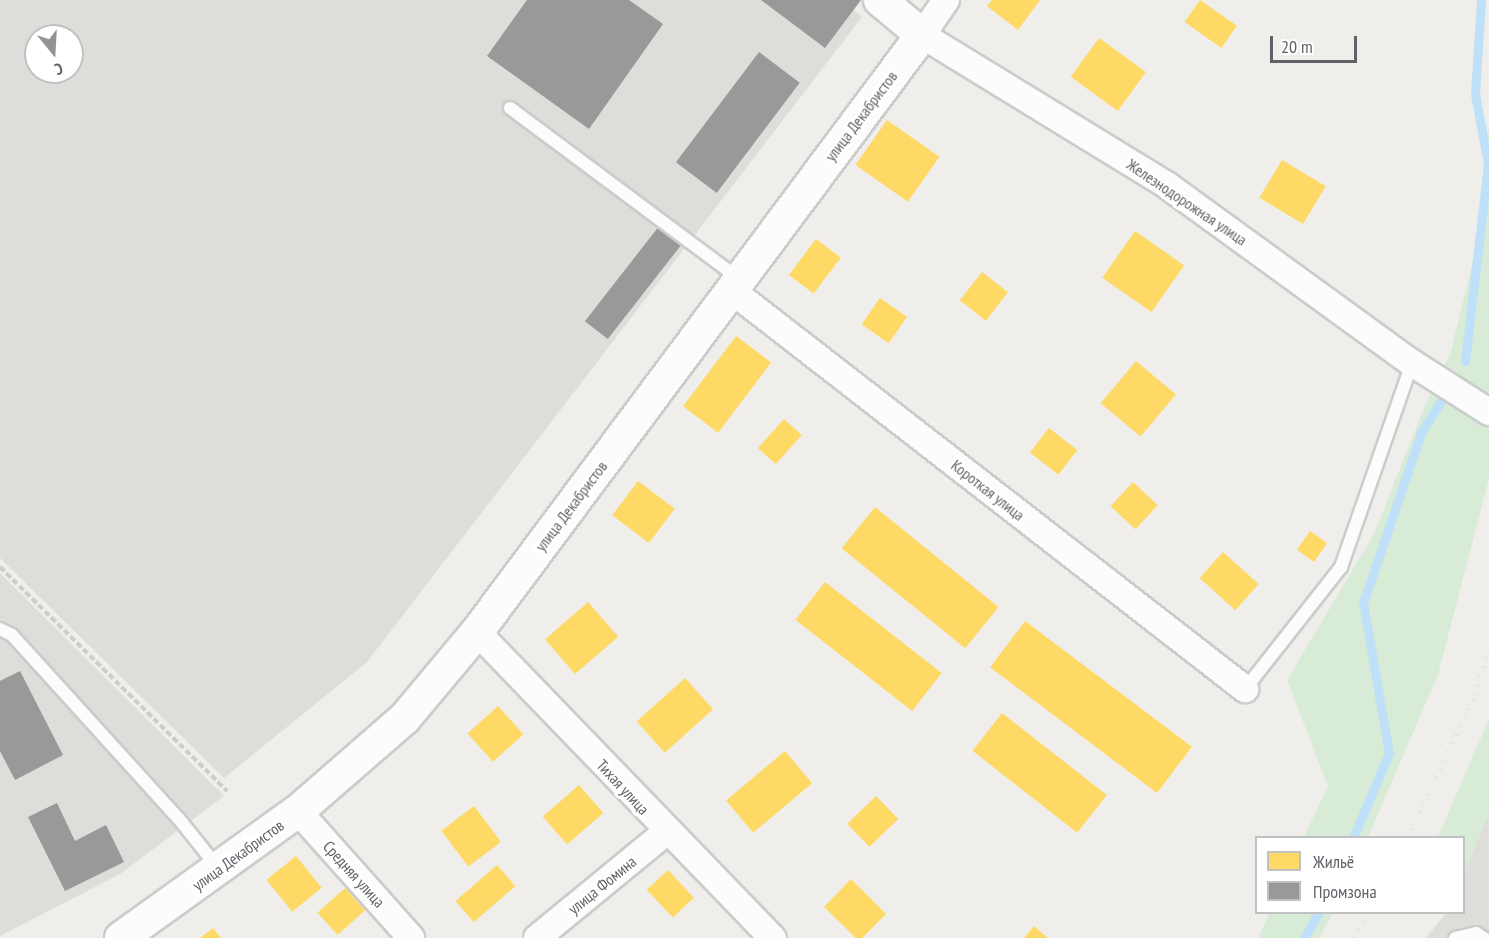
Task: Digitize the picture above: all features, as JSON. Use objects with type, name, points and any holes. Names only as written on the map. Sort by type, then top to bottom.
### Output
[{"type":"street","name":"Железнодорожная улица","points":[[880,0],[922,35],[1168,186],[1412,363],[1489,411]]},
{"type":"street","name":"улица Декабристов","points":[[121,938],[220,870],[298,811],[405,718],[477,632],[946,0]]},
{"type":"street","name":"Короткая улица","points":[[735,285],[1245,689]]},
{"type":"street","name":"Тихая улица","points":[[477,632],[666,832],[773,938]]},
{"type":"street","name":"Средняя улица","points":[[298,811],[411,938]]},
{"type":"street","name":"улица Фомина","points":[[537,938],[666,832]]},
{"type":"lane","points":[[510,108],[735,285]]},
{"type":"lane","points":[[1245,689],[1341,567],[1412,363]]},
{"type":"lane","points":[[0,629],[12,635],[124,758],[220,870]]},
{"type":"lane","points":[[1455,938],[1476,933],[1484,938]]},
{"type":"path","points":[[0,567],[227,791]]},
{"type":"shaded area","points":[[0,0],[842,0],[862,17],[367,662],[224,778],[0,558]]},
{"type":"shaded area","points":[[0,573],[224,796],[120,874],[0,936]]},
{"type":"shaded area","points":[[1489,813],[1489,938],[1426,938],[1445,914],[1465,914],[1465,870]]},
{"type":"green space","points":[[1489,124],[1489,478],[1438,675],[1368,836],[1304,836],[1328,786],[1287,680],[1374,534],[1426,403],[1450,355],[1477,244]]},
{"type":"green space","points":[[1489,719],[1489,813],[1465,870],[1465,836],[1438,836]]},
{"type":"green space","points":[[1269,914],[1332,914],[1319,938],[1258,938]]},
{"type":"building: Жильё","points":[[992,0],[1040,0],[1018,30],[987,6]]},
{"type":"building: Жильё","points":[[1200,0],[1237,26],[1221,48],[1185,22]]},
{"type":"building: Жильё","points":[[1099,38],[1146,72],[1118,111],[1071,77]]},
{"type":"building: Жильё","points":[[887,120],[939,157],[908,202],[855,165]]},
{"type":"building: Жильё","points":[[1282,160],[1326,186],[1303,224],[1259,198]]},
{"type":"building: Жильё","points":[[1135,231],[1184,265],[1151,312],[1102,278]]},
{"type":"building: Жильё","points":[[816,239],[841,258],[814,294],[789,275]]},
{"type":"building: Жильё","points":[[982,272],[1008,292],[986,321],[960,300]]},
{"type":"building: Жильё","points":[[880,298],[907,317],[889,343],[862,324]]},
{"type":"building: Жильё","points":[[736,336],[771,362],[718,433],[683,406]]},
{"type":"building: Жильё","points":[[1136,361],[1176,394],[1140,437],[1101,403]]},
{"type":"building: Жильё","points":[[784,419],[802,435],[776,464],[758,448]]},
{"type":"building: Жильё","points":[[1049,428],[1077,450],[1058,475],[1030,452]]},
{"type":"building: Жильё","points":[[638,481],[675,509],[649,543],[612,515]]},
{"type":"building: Жильё","points":[[1133,482],[1158,505],[1135,529],[1110,506]]},
{"type":"building: Жильё","points":[[875,507],[999,607],[965,648],[842,548]]},
{"type":"building: Жильё","points":[[1310,531],[1327,543],[1314,562],[1297,550]]},
{"type":"building: Жильё","points":[[1223,552],[1259,584],[1235,610],[1200,578]]},
{"type":"building: Жильё","points":[[825,582],[942,673],[912,711],[795,620]]},
{"type":"building: Жильё","points":[[588,602],[618,637],[575,674],[545,639]]},
{"type":"building: Жильё","points":[[1025,621],[1192,747],[1157,793],[990,667]]},
{"type":"building: Жильё","points":[[685,678],[713,709],[665,753],[637,721]]},
{"type":"building: Жильё","points":[[498,706],[523,734],[493,762],[468,733]]},
{"type":"building: Жильё","points":[[1002,713],[1107,795],[1077,833],[972,751]]},
{"type":"building: Жильё","points":[[785,751],[812,783],[753,833],[726,800]]},
{"type":"building: Жильё","points":[[579,785],[603,813],[567,844],[543,816]]},
{"type":"building: Жильё","points":[[876,796],[898,819],[869,847],[847,824]]},
{"type":"building: Жильё","points":[[474,806],[501,842],[468,867],[441,831]]},
{"type":"building: Жильё","points":[[296,856],[322,888],[292,912],[266,880]]},
{"type":"building: Жильё","points":[[497,865],[515,886],[474,922],[455,901]]},
{"type":"building: Жильё","points":[[668,870],[694,898],[673,918],[647,890]]},
{"type":"building: Жильё","points":[[851,879],[886,914],[862,938],[856,938],[824,907]]},
{"type":"building: Жильё","points":[[345,888],[365,910],[338,935],[318,913]]},
{"type":"building: Жильё","points":[[1034,926],[1048,938],[1024,938]]},
{"type":"building: Жильё","points":[[213,928],[221,938],[200,938]]},
{"type":"building: Промзона","points":[[527,0],[629,0],[663,24],[589,129],[487,56]]},
{"type":"building: Промзона","points":[[761,0],[861,0],[825,48]]},
{"type":"building: Промзона","points":[[759,52],[800,83],[717,193],[676,162]]},
{"type":"building: Промзона","points":[[660,225],[683,243],[608,339],[585,321]]},
{"type":"building: Промзона","points":[[20,671],[63,755],[15,780],[0,751],[0,681]]},
{"type":"building: Промзона","points":[[57,803],[75,841],[106,825],[124,862],[65,891],[28,817]]},
{"type":"waterway","points":[[1465,361],[1488,164],[1475,94],[1481,0]]},
{"type":"waterway","points":[[1354,836],[1389,753],[1363,603],[1422,431],[1444,396]]},
{"type":"waterway","points":[[1304,938],[1318,914]]},
{"type":"railway","points":[[1408,836],[1475,695],[1489,643]]},
{"type":"railway","points":[[1354,938],[1367,914]]}]
